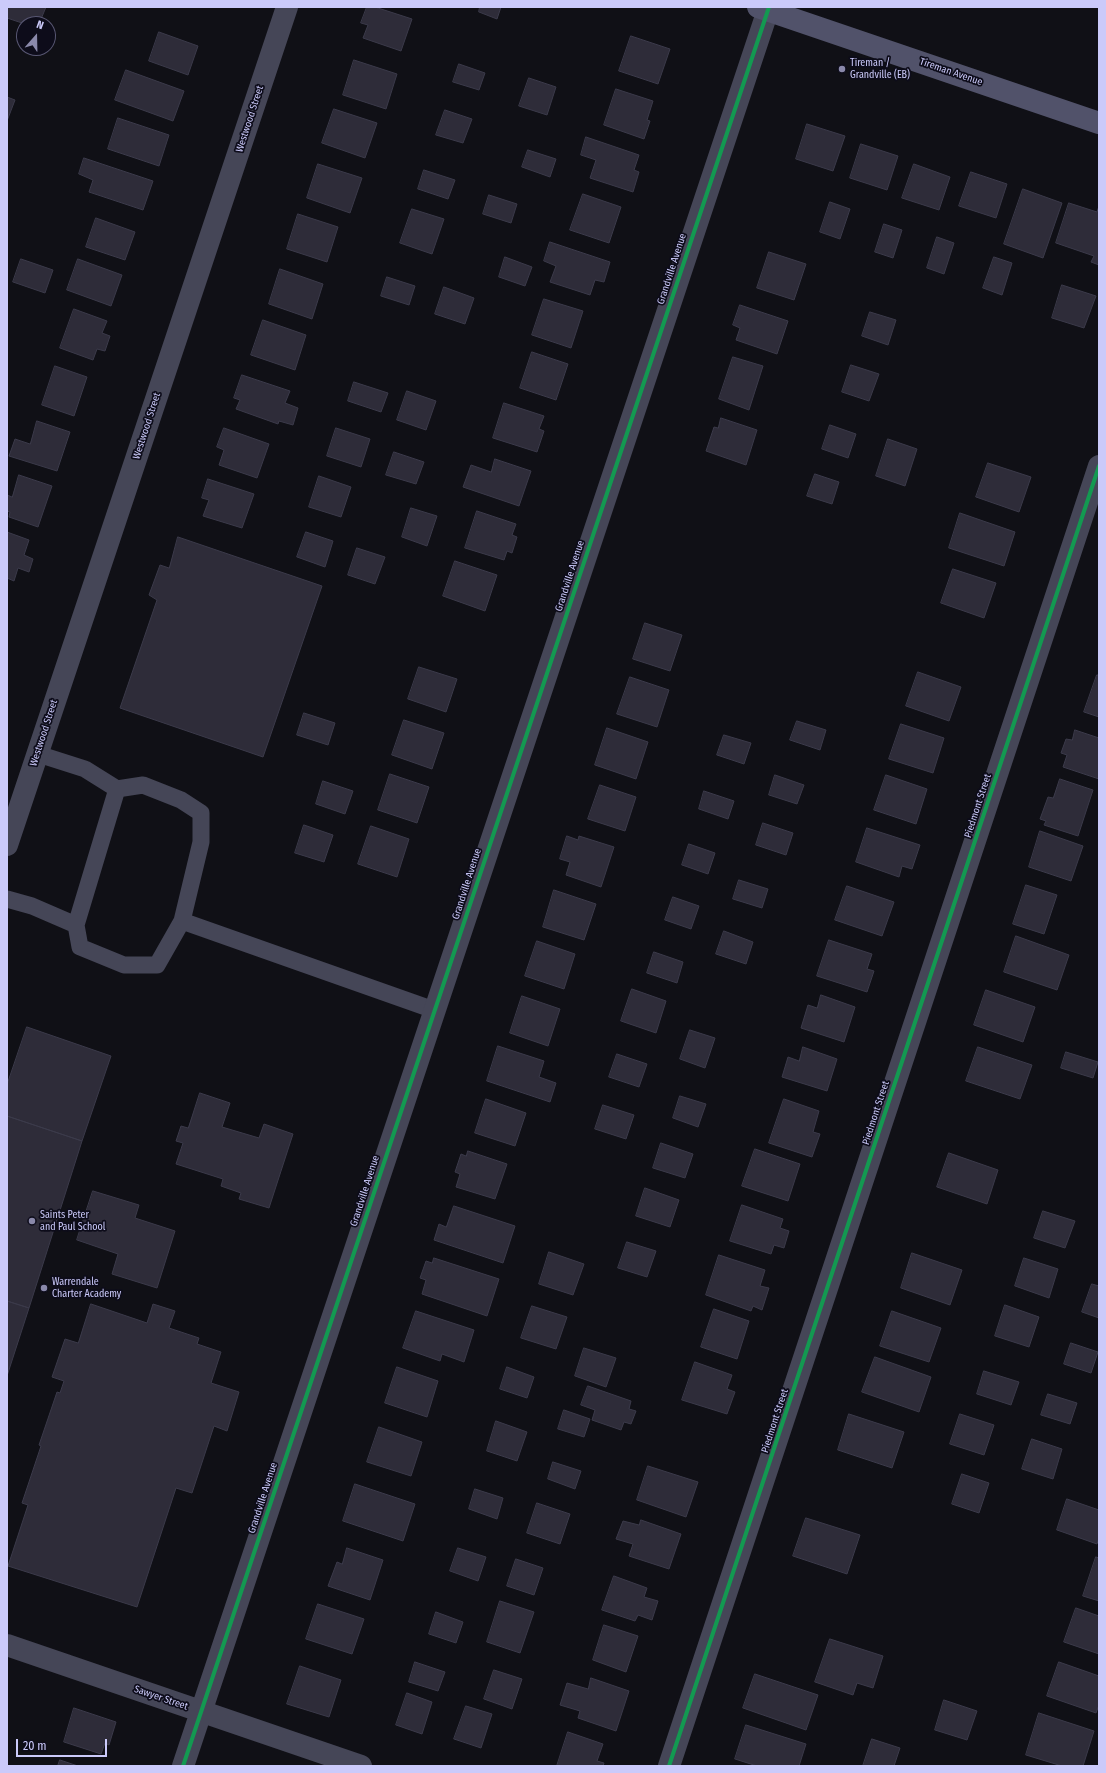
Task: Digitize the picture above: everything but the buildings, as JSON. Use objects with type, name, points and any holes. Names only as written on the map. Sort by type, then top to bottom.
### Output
[{"type":"street","name":"Westwood Street","points":[[7,845],[287,7]]},
{"type":"street","name":"Tireman Avenue","points":[[765,8],[1099,123]]},
{"type":"street","name":"Grandville Avenue","points":[[183,1766],[765,8]]},
{"type":"street","name":"Piedmont Street","points":[[669,1766],[1099,466]]},
{"type":"street","name":"Sawyer Street","points":[[7,1646],[361,1766]]},
{"type":"lane","points":[[38,754],[85,769],[117,789],[143,786],[181,800],[201,813],[201,842],[182,920],[156,965],[124,965],[80,948],[76,925],[117,789]]},
{"type":"lane","points":[[7,899],[32,906],[76,925]]},
{"type":"lane","points":[[182,920],[434,1010]]},
{"type":"cycle path","points":[[183,1766],[769,7]]},
{"type":"cycle path","points":[[669,1766],[1099,466]]},
{"type":"place","name":"Tireman / Grandville (EB)","points":[[842,69]]},
{"type":"place","name":"Saints Peter and Paul School","points":[[32,1221]]},
{"type":"place","name":"Warrendale Charter Academy","points":[[44,1288]]}]
